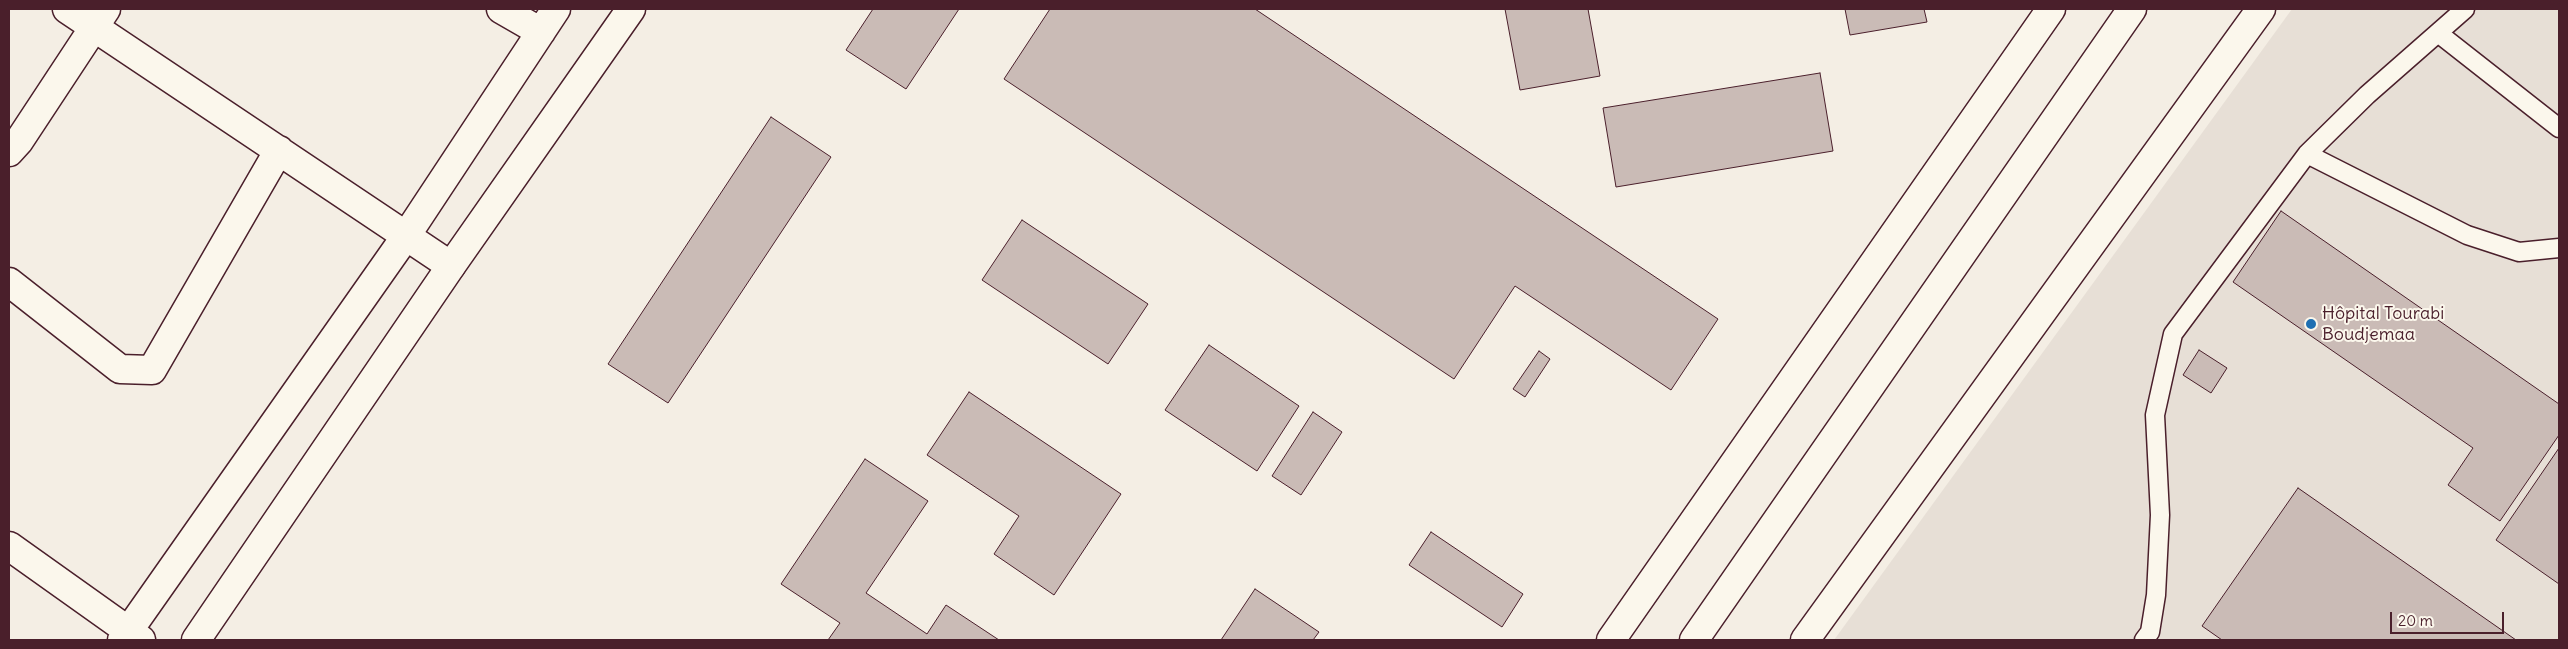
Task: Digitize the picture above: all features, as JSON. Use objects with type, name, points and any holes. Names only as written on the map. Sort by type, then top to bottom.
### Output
[{"type":"street","points":[[67,9],[100,18],[278,150],[451,266]]},
{"type":"street","points":[[501,9],[540,32]]},
{"type":"street","points":[[11,554],[131,637],[406,236],[556,9]]},
{"type":"street","points":[[196,640],[451,266],[631,9]]},
{"type":"street","points":[[1611,640],[2051,9]]},
{"type":"street","points":[[1694,640],[2132,9]]},
{"type":"street","points":[[1805,640],[2261,9]]},
{"type":"street","points":[[9,152],[19,141],[100,18]]},
{"type":"street","points":[[9,282],[120,369],[152,370],[278,150]]},
{"type":"lane","points":[[2152,638],[2160,515],[2155,415],[2173,334],[2307,154],[2367,95],[2465,9]]},
{"type":"lane","points":[[2438,33],[2559,128]]},
{"type":"lane","points":[[2307,154],[2467,235],[2519,252],[2559,248]]},
{"type":"shaded area","name":"Hôpital Tourabi Boudjemaa","points":[[2292,9],[2559,9],[2559,640],[1834,640]]},
{"type":"building","points":[[873,9],[959,9],[906,89],[846,50]]},
{"type":"building","points":[[1050,9],[1255,9],[1718,319],[1671,390],[1515,286],[1454,379],[1004,79]]},
{"type":"building","points":[[1505,9],[1588,9],[1600,76],[1520,90]]},
{"type":"building","points":[[1845,9],[1924,9],[1927,22],[1850,35]]},
{"type":"building","points":[[1820,73],[1833,151],[1616,187],[1603,108]]},
{"type":"building","points":[[771,117],[831,157],[668,403],[608,364]]},
{"type":"building","points":[[2281,211],[2559,404],[2559,435],[2500,521],[2448,485],[2473,448],[2233,282]]},
{"type":"building","points":[[1022,220],[1148,304],[1108,364],[982,280]]},
{"type":"building","points":[[1209,345],[1299,406],[1257,471],[1165,410]]},
{"type":"building","points":[[2199,350],[2227,368],[2211,393],[2183,375]]},
{"type":"building","points":[[1539,351],[1550,359],[1525,397],[1513,389]]},
{"type":"building","points":[[969,392],[1121,494],[1054,595],[994,554],[1019,516],[927,455]]},
{"type":"building","points":[[1313,412],[1342,432],[1301,495],[1272,476]]},
{"type":"building","points":[[2559,448],[2559,584],[2496,540]]},
{"type":"building","points":[[865,459],[928,501],[866,593],[927,634],[946,605],[999,640],[828,640],[840,623],[781,584]]},
{"type":"building","points":[[2298,488],[2516,640],[2222,640],[2202,626]]},
{"type":"building","points":[[1431,532],[1523,594],[1502,627],[1409,565]]},
{"type":"building","points":[[1255,589],[1319,632],[1313,640],[1221,640]]},
{"type":"place","name":"Hôpital Tourabi Boudjemaa","points":[[2311,324]]}]
